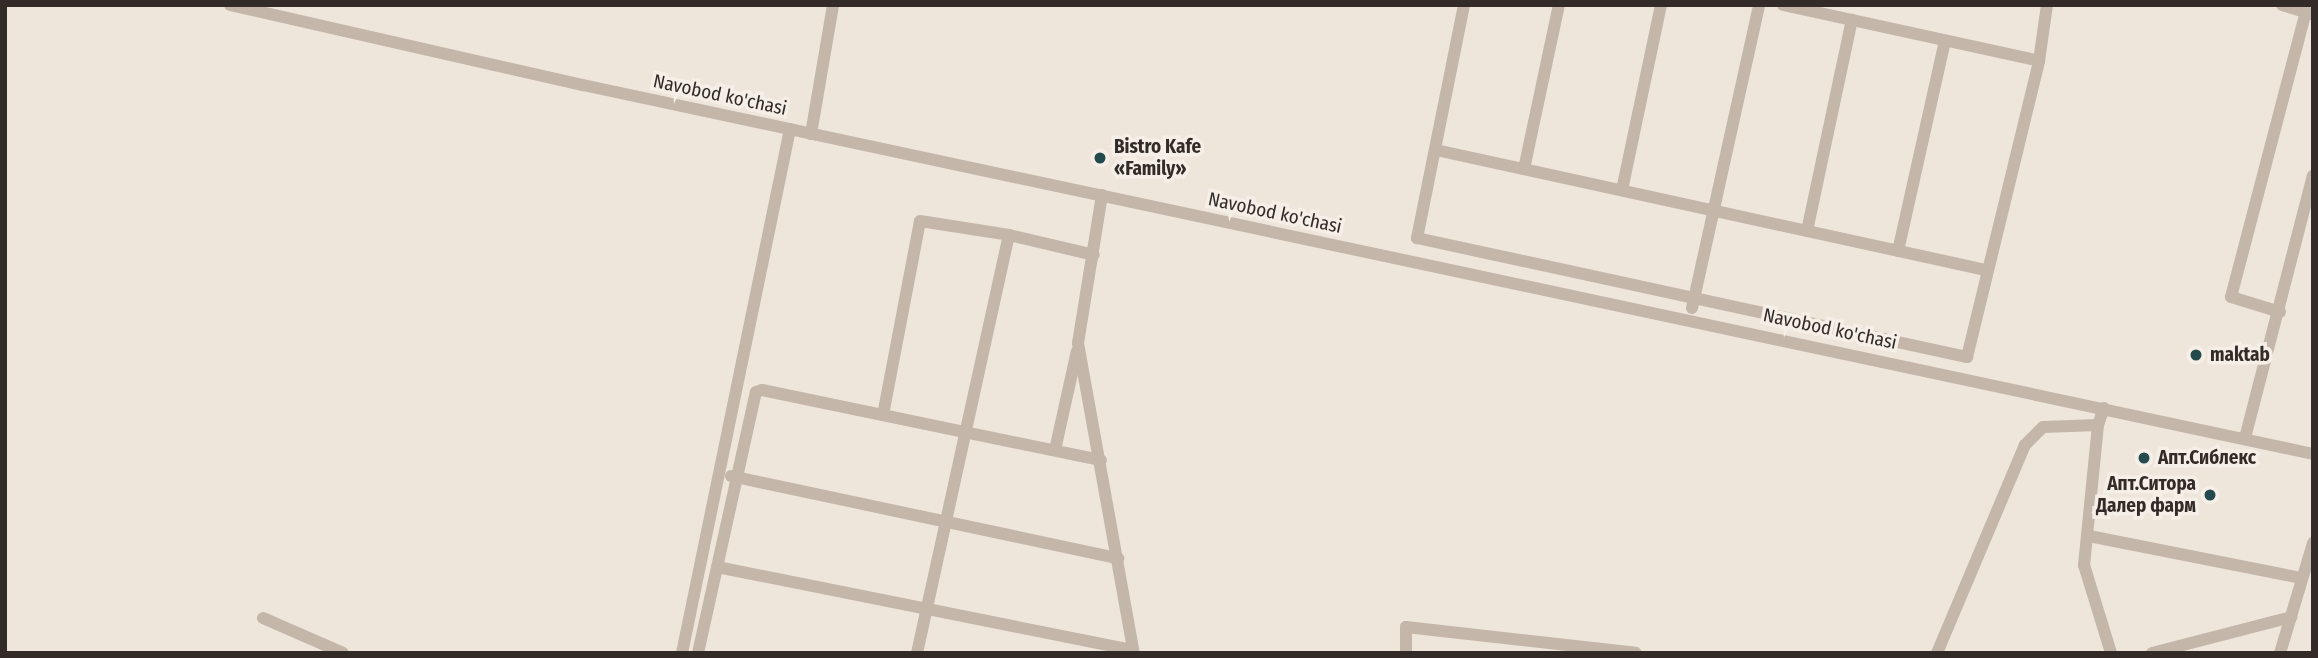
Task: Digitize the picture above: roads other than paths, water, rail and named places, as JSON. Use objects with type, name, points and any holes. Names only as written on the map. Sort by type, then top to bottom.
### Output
[{"type":"street","name":"Navobod ko'chasi","points":[[230,5],[811,134],[1689,318],[2313,454]]},
{"type":"street","points":[[811,134],[833,5]]},
{"type":"street","points":[[1464,5],[1417,238],[1694,301],[1967,357],[1986,270],[2039,61],[2047,5]]},
{"type":"street","points":[[1524,169],[1559,5]]},
{"type":"street","points":[[1622,190],[1661,5]]},
{"type":"street","points":[[1689,318],[1759,5]]},
{"type":"street","points":[[1783,5],[2039,61]]},
{"type":"street","points":[[2280,312],[2231,297],[2309,13],[2282,5]]},
{"type":"street","points":[[1807,231],[1852,20]]},
{"type":"street","points":[[1898,251],[1945,41]]},
{"type":"street","points":[[690,652],[720,473],[790,129]]},
{"type":"street","points":[[1436,150],[1986,270]]},
{"type":"street","points":[[2245,438],[2307,216],[2313,176]]},
{"type":"street","points":[[1055,450],[1078,343],[1102,195]]},
{"type":"street","points":[[883,415],[920,221],[1009,235],[1094,255]]},
{"type":"street","points":[[917,653],[1009,235]]},
{"type":"street","points":[[717,566],[929,607],[1134,651],[1078,343]]},
{"type":"street","points":[[690,652],[717,566],[756,392],[967,430],[1101,460]]},
{"type":"street","points":[[2104,408],[2098,425],[2084,565],[2111,653]]},
{"type":"street","points":[[1937,653],[2025,445],[2043,427],[2098,425]]},
{"type":"street","points":[[720,473],[948,519],[1118,558]]},
{"type":"street","points":[[2089,536],[2302,578]]},
{"type":"street","points":[[2280,653],[2313,542]]},
{"type":"street","points":[[2152,653],[2202,647],[2291,617]]},
{"type":"street","points":[[263,618],[343,653]]},
{"type":"street","points":[[1406,653],[1406,627],[1636,653]]},
{"type":"place","name":"Bistro Kafe «Family»","points":[[1100,158]]},
{"type":"place","name":"maktab","points":[[2196,355]]},
{"type":"place","name":"Апт.Сиблекс","points":[[2144,458]]},
{"type":"place","name":"Апт.Ситора Далер фарм","points":[[2210,495]]}]
